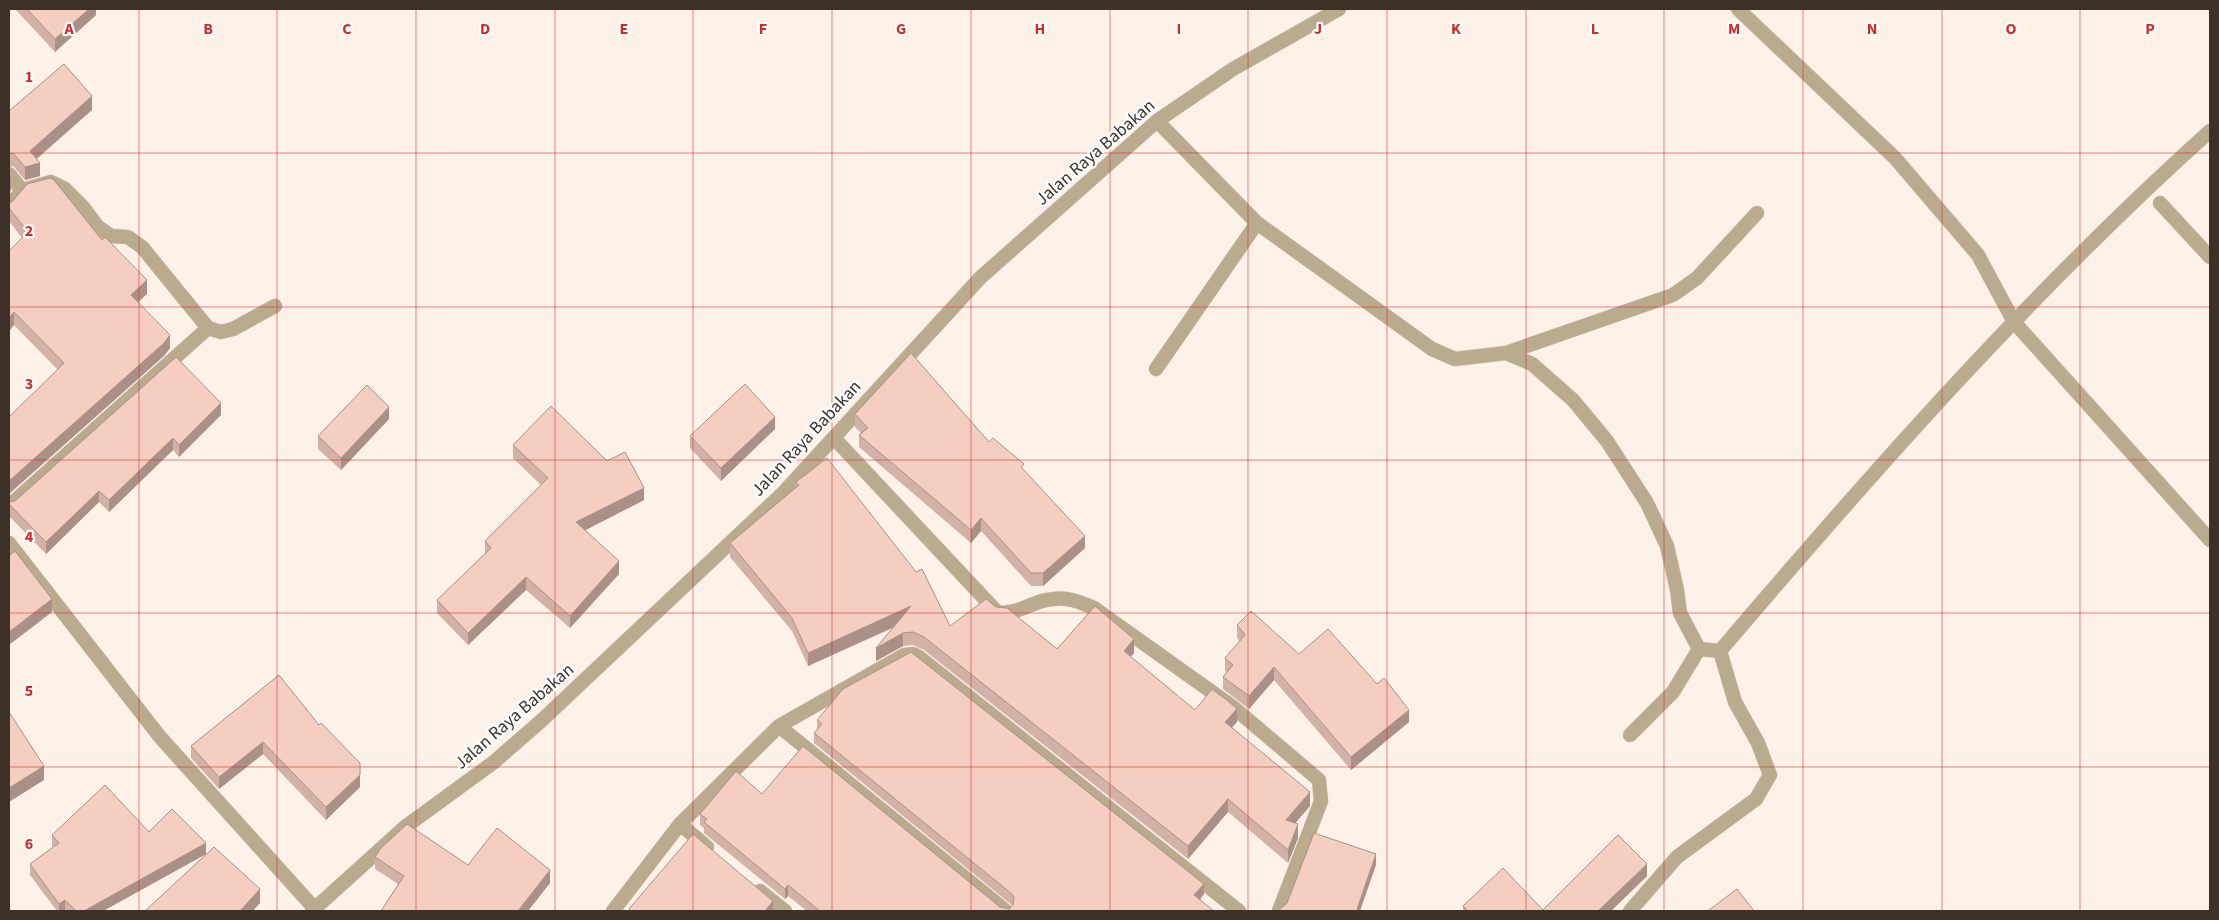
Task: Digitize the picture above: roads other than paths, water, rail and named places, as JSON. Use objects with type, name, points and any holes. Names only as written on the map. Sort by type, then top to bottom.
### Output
[{"type":"street","name":"Jalan Raya Babakan","points":[[313,910],[405,827],[494,762],[541,722],[783,493],[980,278],[1157,121],[1232,69],[1339,9]]},
{"type":"street","points":[[1738,9],[1895,158],[1978,255],[2014,322],[2210,540]]},
{"type":"street","points":[[1157,121],[1257,223],[1432,349],[1455,359],[1506,353],[1672,295],[1697,278],[1757,213]]},
{"type":"street","points":[[1720,651],[1841,509],[2014,322],[2151,184],[2210,131]]},
{"type":"street","points":[[9,174],[22,190]]},
{"type":"street","points":[[9,207],[22,190],[51,182],[65,190],[83,207],[97,226],[111,236],[128,237],[142,247],[208,328],[220,332],[233,329],[275,306]]},
{"type":"street","points":[[2160,203],[2210,257]]},
{"type":"street","points":[[1156,369],[1257,223]]},
{"type":"street","points":[[9,506],[208,328]]},
{"type":"street","points":[[1506,353],[1532,364],[1573,400],[1607,441],[1647,503],[1667,546],[1678,590],[1680,613],[1699,649]]},
{"type":"street","points":[[834,438],[997,612],[1006,614],[1051,598],[1073,599],[1094,608],[1233,708],[1319,780],[1321,802],[1279,911]]},
{"type":"street","points":[[9,543],[160,737],[313,910]]},
{"type":"street","points":[[1699,649],[1720,651]]},
{"type":"street","points":[[1630,735],[1673,692],[1699,649]]},
{"type":"street","points":[[1630,911],[1676,856],[1756,798],[1770,775],[1758,743],[1735,702],[1725,675],[1720,651]]},
{"type":"street","points":[[613,911],[680,824],[778,726],[904,655],[913,654],[1239,911]]},
{"type":"street","points":[[778,726],[1006,911]]},
{"type":"street","points":[[680,824],[717,855]]},
{"type":"street","points":[[747,880],[785,911]]}]
